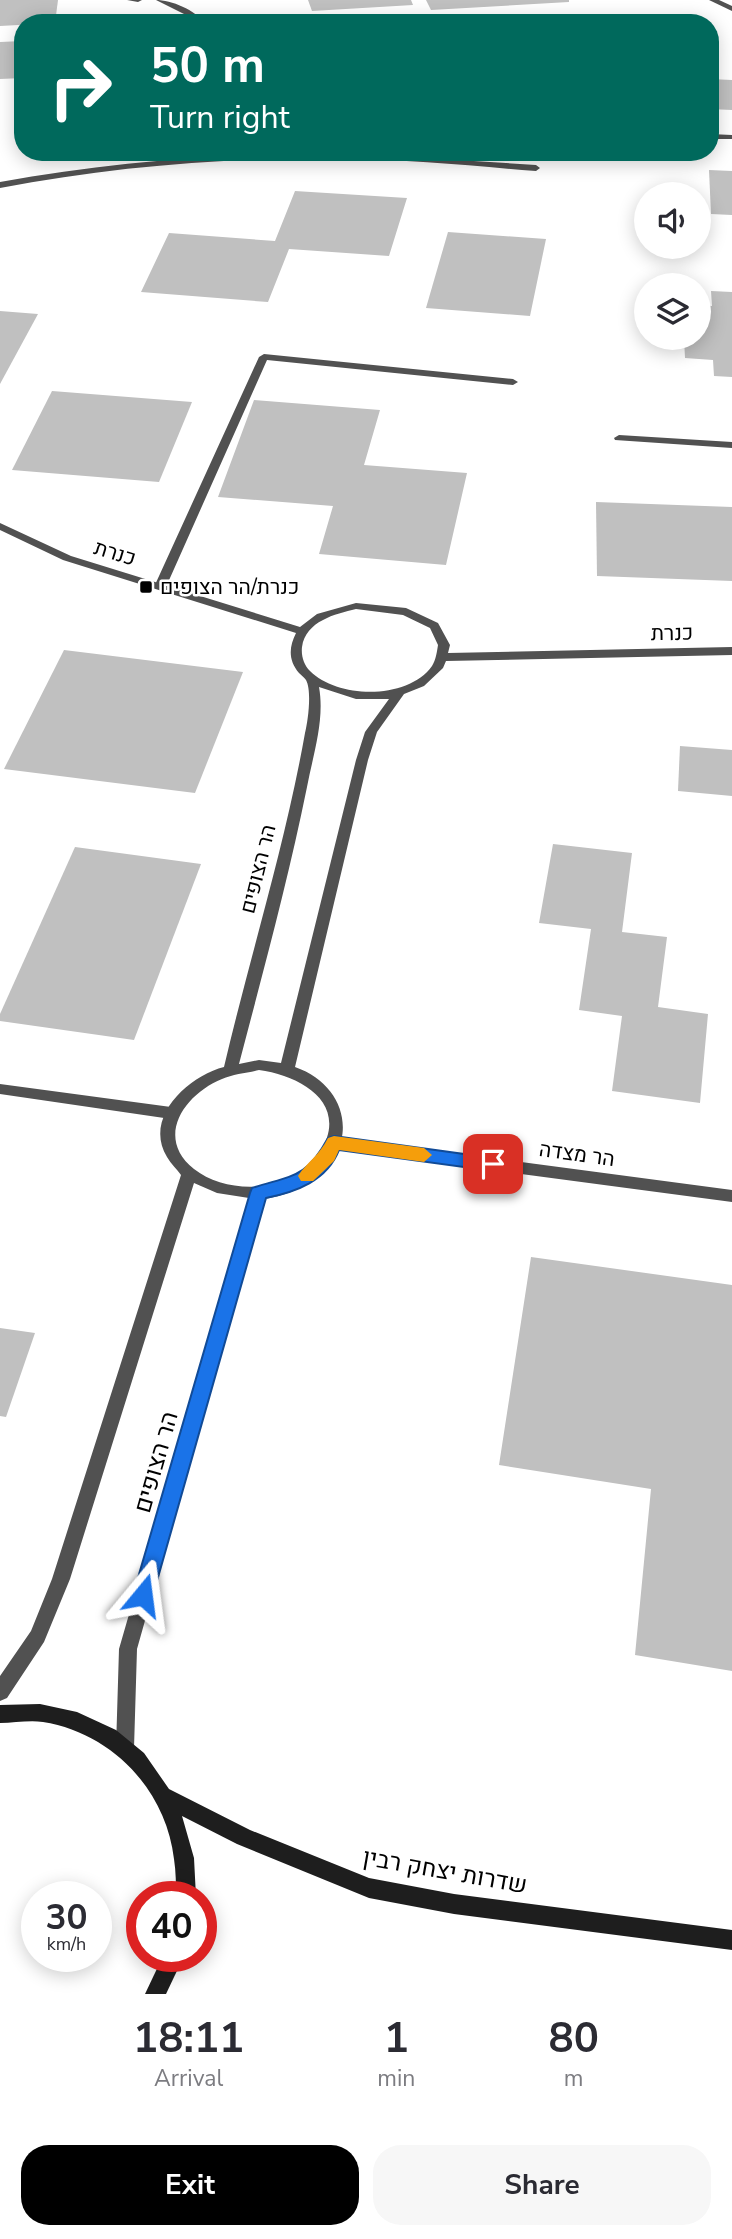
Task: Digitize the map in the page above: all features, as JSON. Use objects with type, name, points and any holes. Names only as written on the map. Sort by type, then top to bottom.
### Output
[{"type":"main road","points":[[0,1714],[59,1717],[105,1735],[125,1748],[155,1779],[166,1797],[182,1836],[185,1881]]},
{"type":"main road","name":"שדרות יצחק רבין","points":[[166,1797],[244,1837],[369,1888],[454,1904],[732,1940]]},
{"type":"main road","points":[[155,1994],[166,1972]]},
{"type":"street","points":[[131,0],[138,0]]},
{"type":"street","points":[[160,0],[189,14]]},
{"type":"street","points":[[713,0],[732,9]]},
{"type":"street","points":[[0,185],[109,166],[161,161]]},
{"type":"street","points":[[420,161],[536,169]]},
{"type":"street","points":[[160,587],[264,357],[513,382]]},
{"type":"street","points":[[619,438],[732,445]]},
{"type":"street","name":"כנרת","points":[[0,526],[67,558],[302,631]]},
{"type":"street","points":[[356,606],[402,609],[422,617],[436,629],[445,642],[446,657],[442,666],[425,682],[399,693],[352,695],[330,689],[312,680],[300,669],[295,656],[295,643],[302,631],[315,620],[356,606]]},
{"type":"street","name":"כנרת","points":[[446,657],[732,651]]},
{"type":"street","name":"הר הצופים","points":[[231,1067],[289,843],[314,719],[316,697],[312,680]]},
{"type":"street","points":[[287,1069],[362,760],[371,732],[399,693]]},
{"type":"street","points":[[259,1065],[287,1069],[312,1080],[328,1097],[337,1117],[334,1143],[328,1157],[312,1174],[289,1186],[258,1193],[236,1193],[210,1187],[189,1174],[174,1158],[167,1136],[171,1113],[184,1093],[204,1077],[231,1067],[259,1065]]},
{"type":"street","points":[[0,1089],[171,1113]]},
{"type":"street","name":"הר מצדה","points":[[334,1143],[732,1196]]},
{"type":"street","points":[[0,1692],[38,1636],[61,1579],[189,1174]]},
{"type":"street","name":"הר הצופים","points":[[125,1748],[128,1649],[258,1193]]},
{"type":"building","points":[[0,0],[58,0],[56,14],[14,14],[14,25],[0,26]]},
{"type":"building","points":[[308,0],[411,0],[413,5],[312,11]]},
{"type":"building","points":[[426,0],[569,0],[569,2],[431,10]]},
{"type":"building","points":[[14,41],[14,78],[0,79],[0,42]]},
{"type":"building","points":[[719,79],[732,80],[732,110],[719,109]]},
{"type":"building","points":[[709,170],[732,171],[732,215],[711,214]]},
{"type":"building","points":[[295,191],[407,198],[389,256],[289,249],[268,302],[141,292],[169,233],[275,241]]},
{"type":"building","points":[[448,232],[546,239],[530,316],[426,308]]},
{"type":"building","points":[[711,291],[732,292],[732,377],[714,376],[713,360],[685,358],[685,350],[711,350]]},
{"type":"building","points":[[0,311],[38,314],[0,384]]},
{"type":"building","points":[[52,391],[192,402],[159,482],[12,470]]},
{"type":"building","points":[[254,400],[380,410],[364,465],[467,473],[446,565],[319,554],[333,506],[218,497]]},
{"type":"building","points":[[596,502],[732,507],[732,581],[597,576]]},
{"type":"building","points":[[64,650],[243,672],[195,793],[4,769]]},
{"type":"building","points":[[680,746],[732,750],[732,796],[678,791]]},
{"type":"building","points":[[553,844],[632,853],[622,932],[667,937],[658,1007],[708,1014],[700,1103],[612,1091],[622,1016],[579,1010],[591,929],[539,923]]},
{"type":"building","points":[[75,847],[201,864],[134,1040],[0,1021],[0,1014]]},
{"type":"building","points":[[531,1257],[732,1285],[732,1671],[635,1655],[651,1489],[499,1465]]},
{"type":"building","points":[[0,1328],[35,1333],[6,1417],[0,1416]]},
{"type":"slow traffic","points":[[307,1176],[328,1157],[334,1143],[424,1155]]},
{"type":"place","name":"כנרת/הר הצופים","points":[[146,587]]},
{"type":"route","points":[[143,1595],[258,1193],[289,1186],[312,1174],[328,1157],[334,1143],[493,1164]]}]
